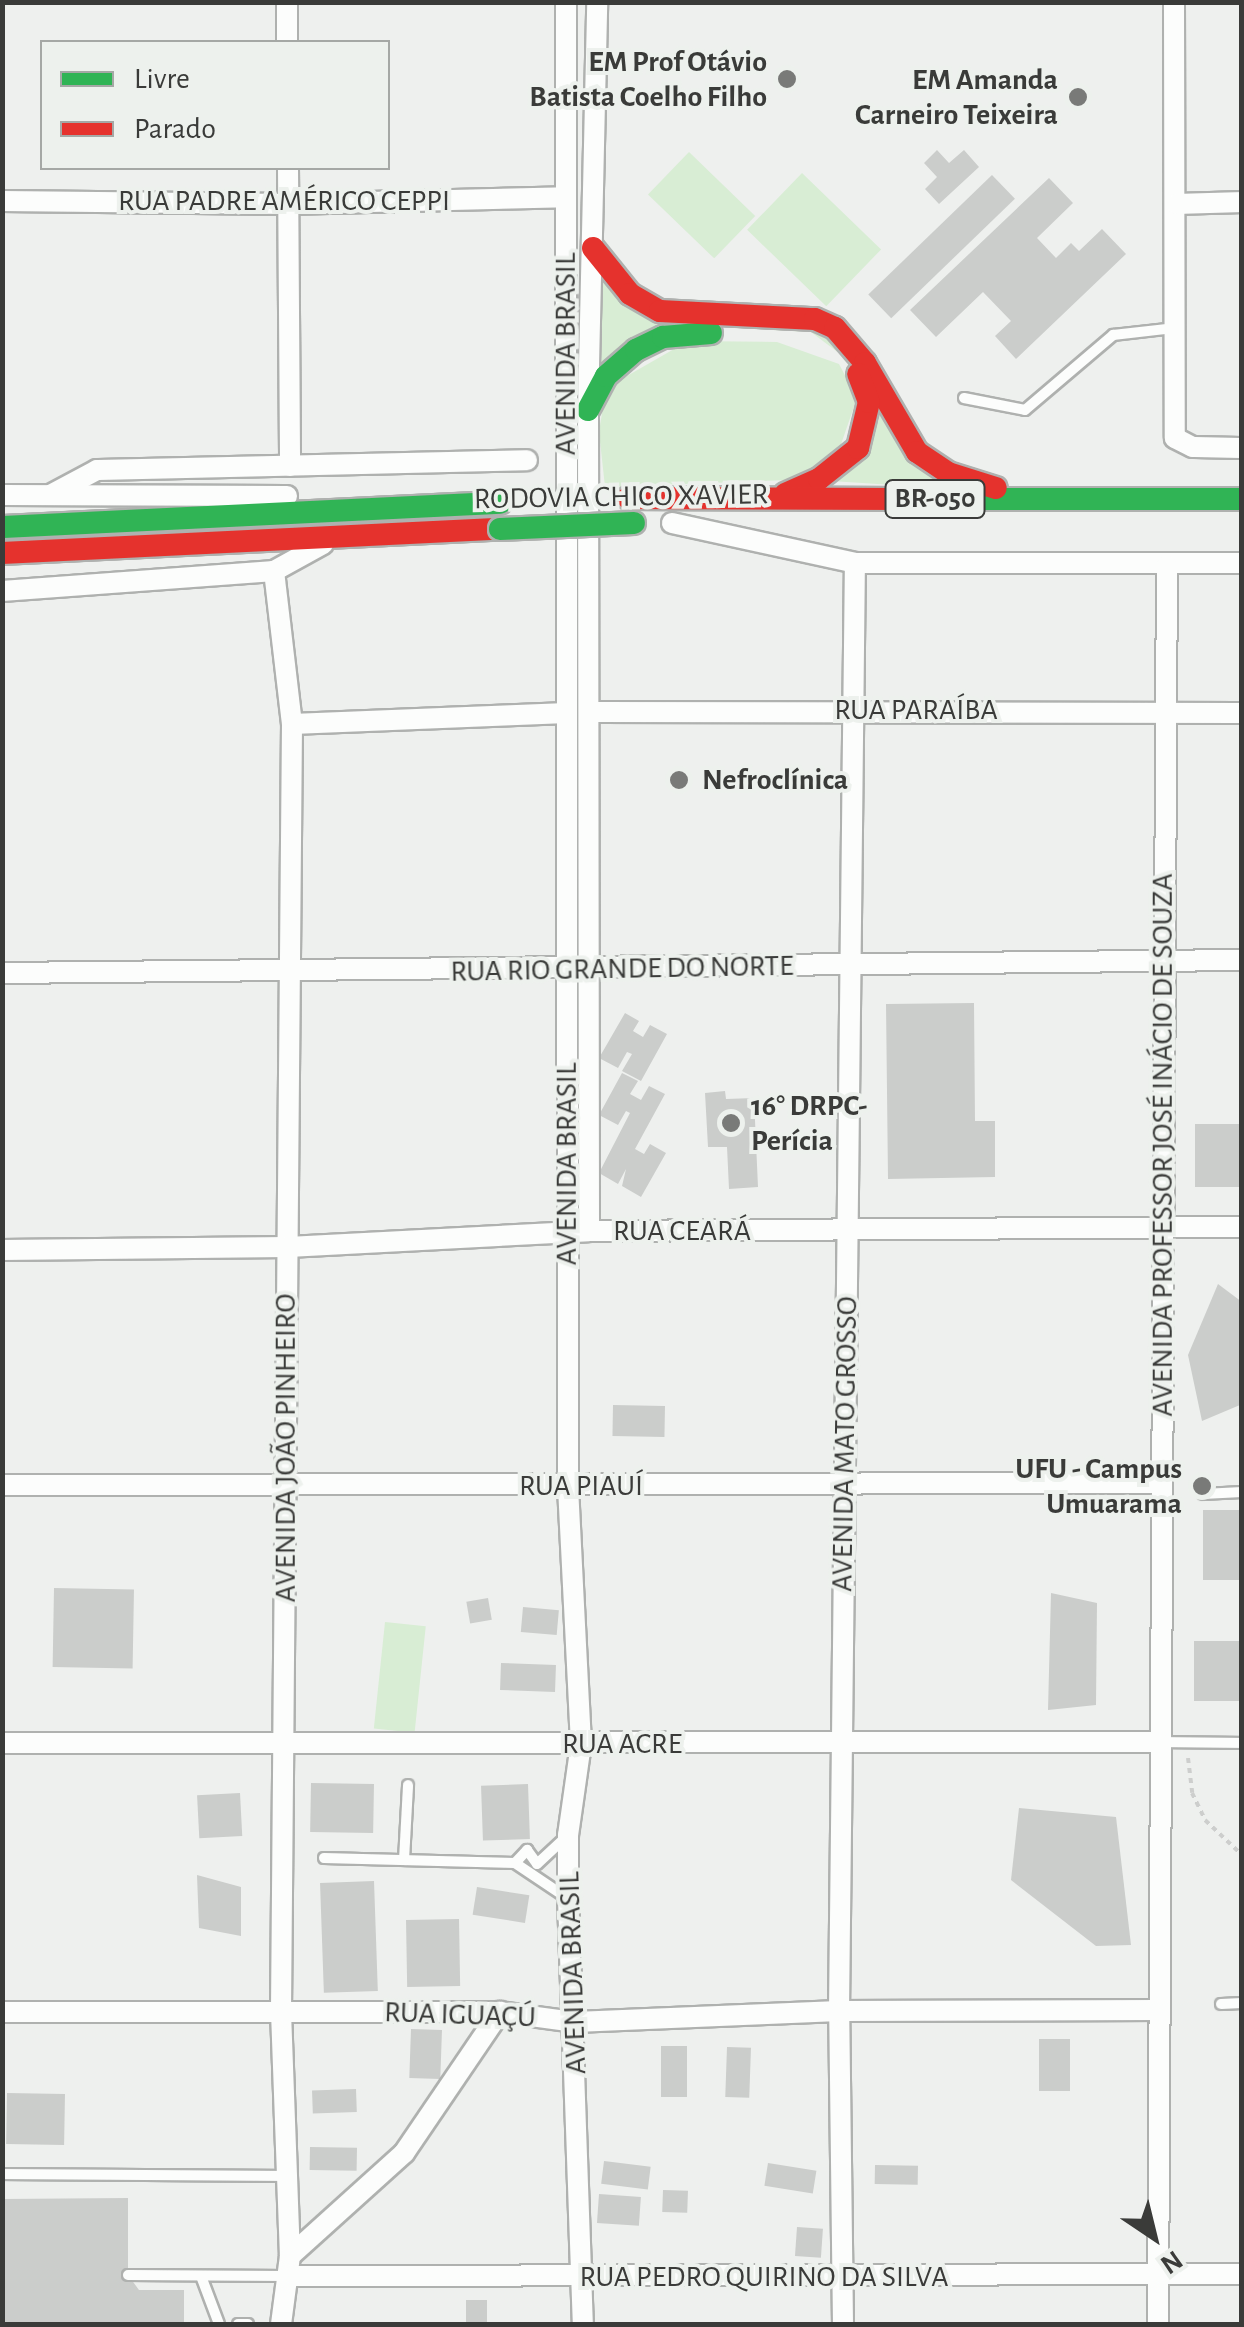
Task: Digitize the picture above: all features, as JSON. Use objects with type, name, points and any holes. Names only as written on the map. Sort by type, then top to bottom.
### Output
[{"type":"highway","points":[[593,248],[630,294],[660,310],[815,318],[834,328],[922,456],[963,480],[1047,500]]},
{"type":"highway","points":[[588,410],[606,376],[664,337],[780,335],[827,344],[859,376],[869,402],[868,426],[838,468],[777,498]]},
{"type":"highway","points":[[1136,500],[1242,481]]},
{"type":"highway","name":"RODOVIA CHICO XAVIER","points":[[2,528],[628,498],[1242,499]]},
{"type":"highway","name":"RODOVIA CHICO XAVIER","points":[[2,553],[634,523],[1242,521]]},
{"type":"street","points":[[287,2],[288,40]]},
{"type":"street","name":"AVENIDA BRASIL","points":[[566,2],[567,969],[578,1232]]},
{"type":"street","name":"AVENIDA BRASIL","points":[[583,2324],[568,1898],[568,1835],[582,1744],[568,1487],[592,968],[588,410],[597,2]]},
{"type":"street","points":[[1174,2],[1174,438],[1192,447],[1242,448]]},
{"type":"street","points":[[288,170],[290,466]]},
{"type":"street","name":"RUA PADRE AMÉRICO CEPPI","points":[[2,201],[288,204],[566,197]]},
{"type":"street","points":[[1177,204],[1242,202]]},
{"type":"street","points":[[52,494],[97,470],[527,460]]},
{"type":"street","points":[[2,495],[293,496],[368,508]]},
{"type":"street","points":[[672,524],[855,563],[1242,563]]},
{"type":"street","points":[[2,590],[274,571],[331,540]]},
{"type":"street","name":"AVENIDA MATO GROSSO","points":[[842,2324],[839,2011],[855,563]]},
{"type":"street","name":"AVENIDA PROFESSOR JOSÉ INÁCIO DE SOUZA","points":[[1158,2324],[1167,566]]},
{"type":"street","name":"AVENIDA JOÃO PINHEIRO","points":[[274,571],[292,724],[281,2012],[288,2266],[281,2324]]},
{"type":"street","name":"RUA PARAÍBA","points":[[591,712],[854,709],[1242,713]]},
{"type":"street","points":[[292,724],[567,713]]},
{"type":"street","name":"RUA RIO GRANDE DO NORTE","points":[[2,973],[290,974],[1163,958],[1242,960]]},
{"type":"street","name":"RUA CEARÁ","points":[[2,1250],[288,1247],[578,1232],[1242,1227]]},
{"type":"street","name":"RUA PIAUÍ","points":[[2,1485],[568,1487],[1160,1482]]},
{"type":"street","name":"RUA ACRE","points":[[2,1743],[1160,1742]]},
{"type":"street","name":"RUA IGUAÇÚ","points":[[2,2012],[500,2012],[575,2022],[839,2011],[1158,2010]]},
{"type":"street","points":[[288,2266],[404,2153],[500,2012]]},
{"type":"street","name":"RUA PEDRO QUIRINO DA SILVA","points":[[288,2266],[583,2277],[1157,2279],[1242,2274]]},
{"type":"lane","points":[[964,398],[1025,410],[1113,335],[1174,328]]},
{"type":"lane","points":[[1203,1494],[1242,1492]]},
{"type":"lane","name":"RUA ACRE","points":[[1160,1742],[1242,1743]]},
{"type":"lane","points":[[404,1860],[408,1785]]},
{"type":"lane","points":[[515,1863],[527,1850],[538,1864],[568,1835]]},
{"type":"lane","points":[[324,1858],[515,1863],[568,1898]]},
{"type":"lane","points":[[1221,2004],[1242,2003]]},
{"type":"lane","points":[[2,2174],[287,2176]]},
{"type":"lane","points":[[128,2275],[201,2276],[288,2266]]},
{"type":"lane","points":[[201,2276],[219,2324]]},
{"type":"lane","points":[[238,2324],[248,2324]]},
{"type":"path","points":[[1187,1743],[1199,1806],[1216,1834],[1242,1854]]},
{"type":"green space","points":[[689,152],[755,216],[714,258],[648,194]]},
{"type":"green space","points":[[802,173],[881,249],[826,306],[747,230]]},
{"type":"green space","points":[[599,268],[644,310],[663,317],[780,319],[829,333],[867,372],[903,442],[940,488],[831,481],[861,453],[879,420],[856,366],[811,332],[676,325],[643,337],[598,374]]},
{"type":"green space","points":[[688,341],[777,342],[839,364],[857,398],[837,456],[788,480],[605,487],[599,432],[606,388]]},
{"type":"green space","points":[[385,1622],[426,1626],[415,1733],[374,1728]]},
{"type":"building","points":[[937,150],[949,163],[964,150],[979,167],[939,204],[925,189],[937,177],[924,163]]},
{"type":"building","points":[[992,175],[1015,199],[891,318],[868,294]]},
{"type":"building","points":[[1049,178],[1073,203],[1037,238],[1056,258],[1071,243],[1079,251],[1102,229],[1126,254],[1016,359],[995,336],[1011,321],[983,292],[936,337],[910,310]]},
{"type":"building","points":[[974,1003],[975,1121],[995,1121],[995,1177],[888,1179],[886,1004]]},
{"type":"building","points":[[625,1013],[639,1021],[633,1031],[643,1037],[650,1025],[667,1034],[641,1081],[622,1071],[632,1054],[627,1052],[618,1068],[599,1058]]},
{"type":"building","points":[[622,1073],[638,1081],[630,1094],[641,1100],[649,1086],[665,1094],[635,1149],[644,1154],[650,1144],[666,1153],[641,1197],[622,1186],[626,1169],[618,1184],[599,1173],[630,1113],[626,1111],[618,1125],[599,1115]]},
{"type":"building","name":"16° DRPC- Perícia","points":[[725,1091],[726,1099],[754,1098],[758,1187],[729,1189],[727,1147],[708,1147],[705,1093]]},
{"type":"building","points":[[1195,1124],[1242,1124],[1242,1187],[1195,1187]]},
{"type":"building","points":[[1218,1284],[1242,1302],[1242,1398],[1240,1405],[1202,1421],[1188,1355]]},
{"type":"building","points":[[613,1405],[665,1406],[664,1437],[612,1436]]},
{"type":"building","points":[[1203,1510],[1242,1510],[1242,1580],[1203,1580]]},
{"type":"building","points":[[54,1588],[134,1589],[133,1668],[53,1667]]},
{"type":"building","points":[[1051,1593],[1097,1603],[1096,1705],[1048,1710]]},
{"type":"building","points":[[488,1598],[492,1620],[470,1623],[466,1602]]},
{"type":"building","points":[[523,1607],[559,1610],[557,1635],[521,1632]]},
{"type":"building","points":[[1194,1641],[1242,1641],[1242,1701],[1194,1701]]},
{"type":"building","points":[[501,1663],[556,1665],[555,1692],[500,1690]]},
{"type":"building","points":[[311,1783],[374,1784],[373,1833],[310,1832]]},
{"type":"building","points":[[528,1784],[530,1839],[483,1841],[481,1786]]},
{"type":"building","points":[[240,1793],[242,1836],[199,1838],[197,1795]]},
{"type":"building","points":[[1019,1808],[1116,1817],[1131,1945],[1096,1946],[1011,1880]]},
{"type":"building","points":[[197,1875],[241,1887],[241,1936],[199,1928]]},
{"type":"building","points":[[374,1881],[378,1991],[324,1993],[320,1883]]},
{"type":"building","points":[[477,1887],[529,1895],[525,1923],[473,1915]]},
{"type":"building","points":[[459,1919],[460,1986],[407,1987],[406,1920]]},
{"type":"building","points":[[411,2029],[442,2030],[440,2079],[409,2078]]},
{"type":"building","points":[[1039,2039],[1070,2039],[1070,2091],[1039,2091]]},
{"type":"building","points":[[661,2046],[687,2046],[687,2097],[661,2097]]},
{"type":"building","points":[[727,2047],[751,2048],[749,2098],[725,2097]]},
{"type":"building","points":[[356,2089],[357,2112],[313,2114],[312,2091]]},
{"type":"building","points":[[7,2093],[65,2094],[64,2145],[6,2144]]},
{"type":"building","points":[[310,2147],[357,2148],[357,2171],[310,2170]]},
{"type":"building","points":[[604,2161],[651,2167],[648,2190],[601,2184]]},
{"type":"building","points":[[768,2163],[816,2171],[813,2193],[764,2186]]},
{"type":"building","points":[[875,2165],[918,2166],[918,2185],[875,2184]]},
{"type":"building","points":[[663,2190],[688,2191],[687,2213],[662,2212]]},
{"type":"building","points":[[599,2194],[641,2197],[639,2226],[597,2223]]},
{"type":"building","points":[[128,2198],[128,2275],[139,2290],[184,2290],[184,2324],[2,2324],[2,2199]]},
{"type":"building","points":[[797,2227],[823,2229],[821,2258],[795,2256]]},
{"type":"building","points":[[466,2300],[487,2300],[487,2324],[466,2324]]},
{"type":"traffic: fast","points":[[588,410],[606,376],[636,350],[663,337],[711,333]]},
{"type":"traffic: fast","points":[[965,499],[1242,499]]},
{"type":"traffic: fast","points":[[3,527],[500,503]]},
{"type":"traffic: fast","points":[[500,529],[634,523]]},
{"type":"traffic: jam","points":[[593,248],[630,294],[660,311],[815,319],[835,328],[865,363],[917,452],[948,473],[996,488]]},
{"type":"traffic: jam","points":[[785,494],[819,479],[858,448],[869,402],[858,374]]},
{"type":"traffic: jam","points":[[628,498],[965,499]]},
{"type":"traffic: jam","points":[[2,553],[500,529]]},
{"type":"place","name":"EM Prof Otávio Batista Coelho Filho","points":[[787,79]]},
{"type":"place","name":"EM Amanda Carneiro Teixeira","points":[[1078,97]]},
{"type":"place","name":"Nefroclínica","points":[[679,780]]},
{"type":"place","name":"16° DRPC- Perícia","points":[[731,1123]]},
{"type":"place","name":"UFU - Campus Umuarama","points":[[1202,1486]]}]
